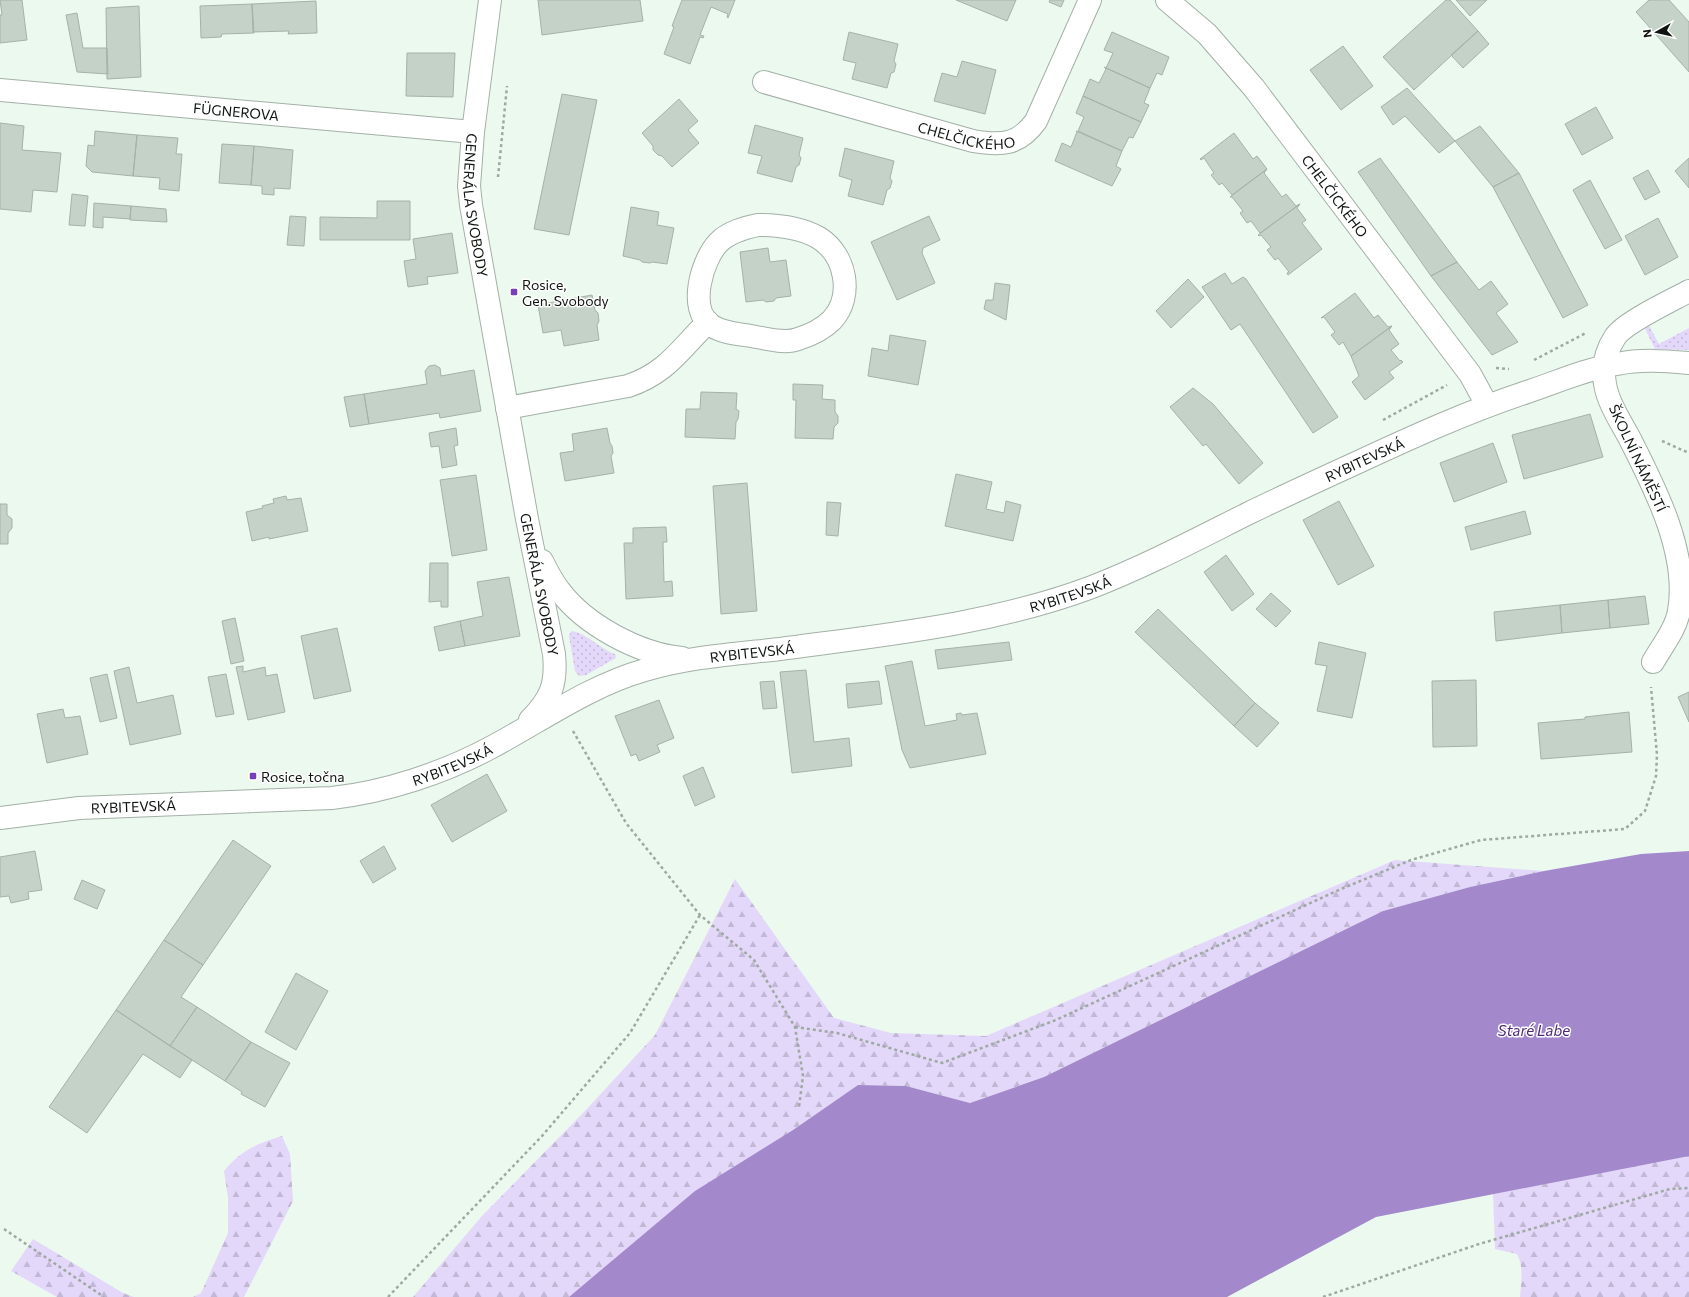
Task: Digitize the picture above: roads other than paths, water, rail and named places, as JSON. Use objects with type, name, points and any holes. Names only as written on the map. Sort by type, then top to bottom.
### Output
[{"type":"street","name":"GENERÁLA SVOBODY","points":[[490,0],[473,132],[469,186],[471,205],[507,408],[554,654],[555,678],[553,688],[542,708],[522,727],[503,740]]},
{"type":"street","name":"CHELČICKÉHO","points":[[764,82],[973,140],[989,143],[1010,142],[1021,137],[1036,121],[1090,0]]},
{"type":"street","name":"CHELČICKÉHO","points":[[1167,0],[1207,34],[1254,88],[1470,374],[1487,405]]},
{"type":"street","name":"FÜGNEROVA","points":[[0,90],[473,132]]},
{"type":"street","points":[[758,225],[776,225],[792,228],[820,239],[836,255],[842,268],[845,282],[844,295],[839,309],[821,330],[796,340],[784,341],[730,332],[713,326],[708,322],[700,309],[698,301],[704,270],[712,252],[719,242],[730,234],[743,228],[758,225]]},
{"type":"street","name":"ŠKOLNÍ NÁMĚSTÍ","points":[[1653,662],[1672,629],[1679,613],[1682,596],[1677,556],[1672,532],[1656,490],[1615,410],[1605,386],[1604,367],[1608,351],[1615,337],[1627,326],[1689,291]]},
{"type":"street","points":[[507,408],[628,386],[642,382],[652,377],[670,363],[708,322]]},
{"type":"street","points":[[1604,367],[1640,361],[1689,363]]},
{"type":"street","name":"RYBITEVSKÁ","points":[[0,818],[79,808],[352,796],[395,786],[475,755],[588,693],[629,675],[671,663],[922,629],[1035,606],[1066,596],[1125,573],[1268,504],[1445,422],[1487,405],[1604,367]]},
{"type":"street","points":[[528,519],[538,556],[559,591],[576,608],[596,624],[628,642],[657,653],[682,658],[715,657]]},
{"type":"water","name":"Staré Labe","points":[[1689,851],[1689,1156],[1376,1217],[1227,1297],[569,1297],[695,1191],[793,1130],[858,1085],[906,1086],[970,1103],[1044,1077],[1383,911],[1470,887],[1544,871],[1641,854]]},
{"type":"place","name":"Rosice, Gen. Svobody","points":[[514,292]]},
{"type":"place","name":"Rosice, točna","points":[[253,776]]}]
